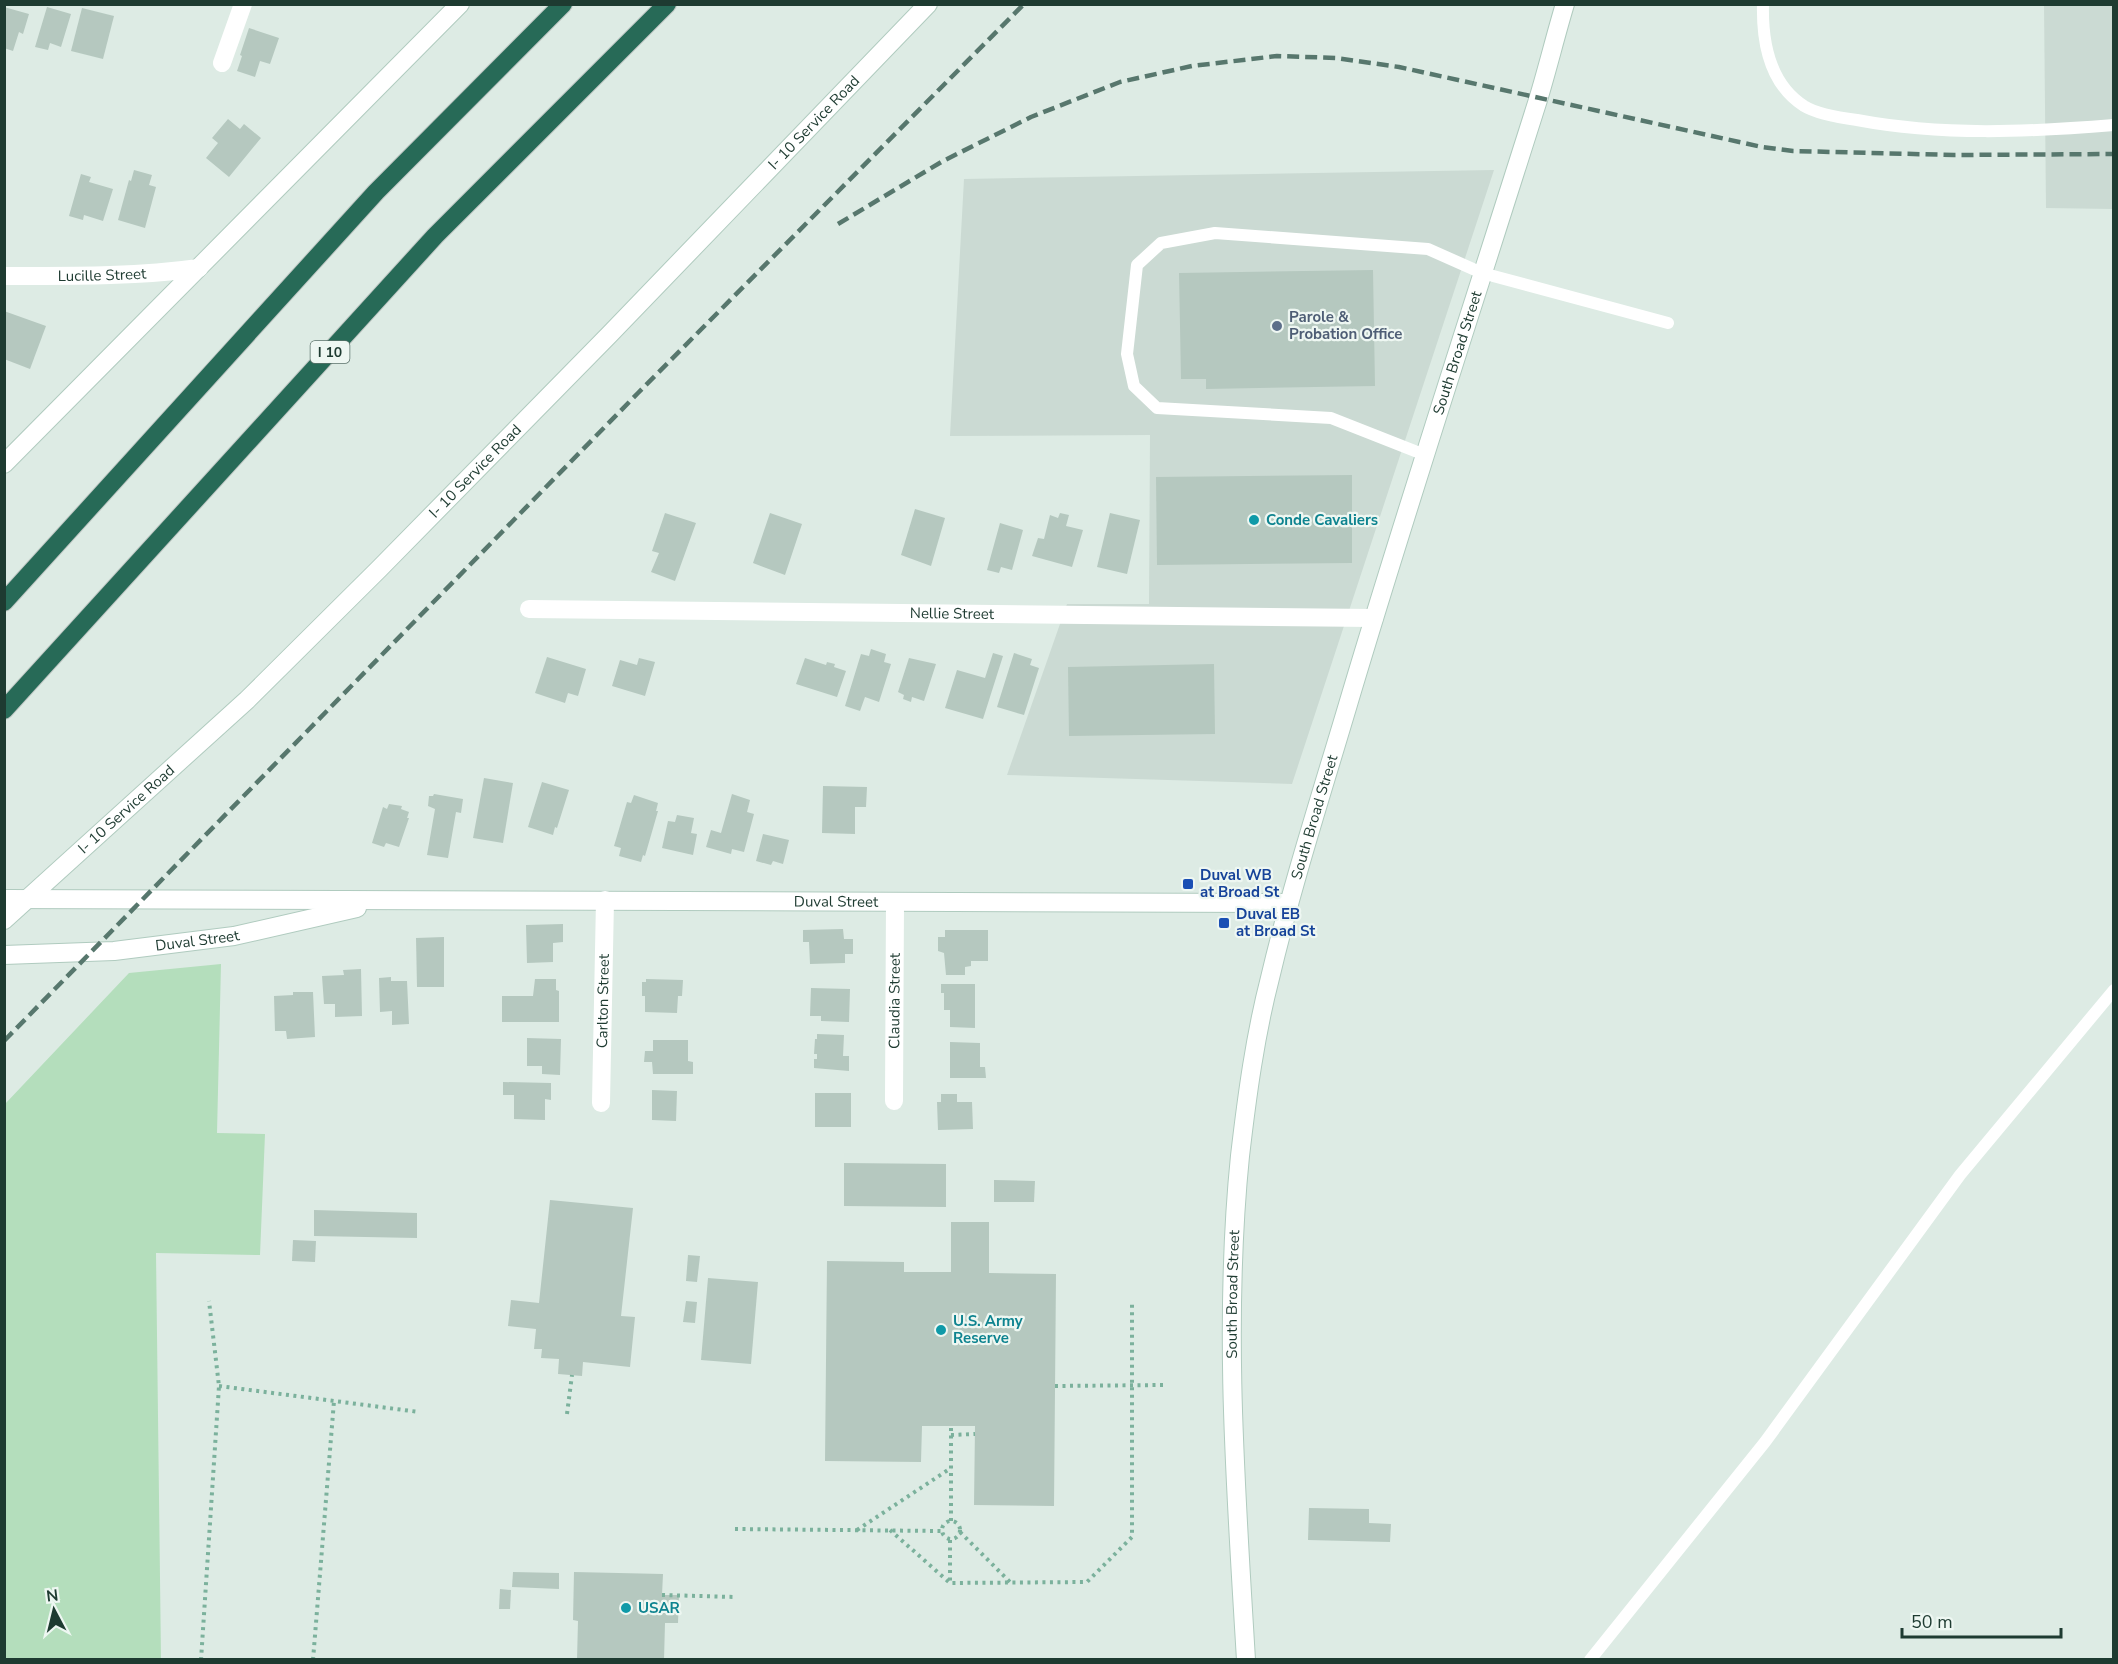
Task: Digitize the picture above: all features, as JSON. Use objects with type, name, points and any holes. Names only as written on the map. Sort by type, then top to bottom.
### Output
[{"type":"highway","points":[[4,602],[376,192],[563,4]]},
{"type":"highway","name":"I 10","points":[[4,710],[435,236],[667,4]]},
{"type":"street","points":[[222,63],[243,4]]},
{"type":"street","points":[[4,465],[460,4]]},
{"type":"street","name":"I- 10 Service Road","points":[[4,921],[247,700],[379,569],[617,327],[928,4]]},
{"type":"street","name":"South Broad Street","points":[[1246,1659],[1233,1427],[1232,1264],[1240,1156],[1253,1067],[1269,982],[1289,903],[1374,618],[1539,98],[1565,4]]},
{"type":"street","name":"Lucille Street","points":[[4,276],[126,275],[199,268]]},
{"type":"street","name":"Nellie Street","points":[[529,609],[1374,618]]},
{"type":"street","name":"Duval Street","points":[[4,898],[1289,903]]},
{"type":"street","name":"Carlton Street","points":[[601,1103],[605,900]]},
{"type":"street","name":"Duval Street","points":[[4,955],[114,951],[234,936],[385,901]]},
{"type":"street","name":"Claudia Street","points":[[894,1101],[895,902]]},
{"type":"lane","points":[[1763,4],[1762,21],[1768,58],[1781,83],[1805,106],[1840,117],[1889,126],[1971,132],[2114,125]]},
{"type":"lane","points":[[1425,455],[1331,418],[1157,408],[1134,386],[1127,354],[1137,265],[1161,243],[1215,233],[1428,249],[1482,273],[1668,323]]},
{"type":"lane","points":[[1590,1659],[1765,1442],[1960,1175],[2114,990]]},
{"type":"path","points":[[201,1659],[219,1386],[208,1301]]},
{"type":"path","points":[[890,1530],[950,1583],[1088,1582],[1132,1537],[1132,1302]]},
{"type":"path","points":[[567,1414],[572,1375]]},
{"type":"path","points":[[1055,1386],[1163,1385]]},
{"type":"path","points":[[219,1386],[419,1412]]},
{"type":"path","points":[[313,1659],[334,1401]]},
{"type":"path","points":[[951,1426],[951,1521]]},
{"type":"path","points":[[951,1435],[975,1434]]},
{"type":"path","points":[[856,1530],[951,1468]]},
{"type":"path","points":[[950,1540],[943,1536],[941,1531],[943,1525],[951,1521],[957,1523],[960,1532],[1011,1582]]},
{"type":"path","points":[[735,1529],[941,1531]]},
{"type":"path","points":[[950,1540],[957,1537],[960,1532]]},
{"type":"path","points":[[950,1540],[950,1583]]},
{"type":"path","points":[[662,1595],[735,1597]]},
{"type":"shaded area","points":[[2044,5],[2113,5],[2113,209],[2046,208]]},
{"type":"shaded area","points":[[1494,170],[1292,784],[1007,775],[1067,604],[1149,604],[1150,435],[950,436],[964,179]]},
{"type":"green space","points":[[221,964],[217,1133],[265,1134],[260,1255],[156,1253],[161,1659],[5,1659],[5,1104],[129,973]]},
{"type":"building","points":[[4,7],[29,14],[23,34],[19,32],[13,51],[4,48]]},
{"type":"building","points":[[47,7],[71,14],[61,47],[50,43],[48,50],[35,47]]},
{"type":"building","points":[[82,8],[114,16],[103,59],[71,51]]},
{"type":"building","points":[[249,28],[279,38],[270,64],[260,61],[255,77],[237,71]]},
{"type":"building","points":[[228,119],[240,129],[244,124],[261,138],[229,177],[206,158],[218,143],[212,138]]},
{"type":"building","points":[[134,170],[152,175],[149,185],[156,187],[145,228],[118,220]]},
{"type":"building","points":[[81,174],[91,177],[89,182],[113,189],[103,221],[84,215],[83,220],[69,216]]},
{"type":"building","name":"Parole & Probation Office","points":[[1373,270],[1375,386],[1206,389],[1206,379],[1181,379],[1179,273]]},
{"type":"building","points":[[4,311],[46,326],[30,369],[4,359]]},
{"type":"building","name":"Conde Cavaliers","points":[[1352,475],[1352,563],[1157,565],[1156,477]]},
{"type":"building","points":[[915,509],[945,518],[931,566],[901,555]]},
{"type":"building","points":[[665,513],[696,523],[675,581],[651,572],[659,553],[652,551]]},
{"type":"building","points":[[770,513],[802,524],[785,575],[753,563]]},
{"type":"building","points":[[1060,513],[1069,515],[1066,526],[1083,530],[1072,567],[1032,556],[1038,538],[1044,539],[1050,515],[1058,518]]},
{"type":"building","points":[[1110,513],[1140,520],[1127,574],[1097,567]]},
{"type":"building","points":[[1000,523],[1023,530],[1012,570],[1001,567],[999,573],[987,570]]},
{"type":"building","points":[[871,649],[886,654],[884,662],[891,664],[879,702],[865,697],[860,711],[845,706],[861,654],[869,656]]},
{"type":"building","points":[[993,653],[1003,656],[983,719],[945,708],[957,670],[985,678]]},
{"type":"building","points":[[1014,653],[1032,659],[1030,665],[1039,668],[1024,715],[997,707]]},
{"type":"building","points":[[547,657],[586,669],[578,696],[568,693],[565,703],[535,693]]},
{"type":"building","points":[[639,658],[655,662],[645,696],[612,686],[620,660],[637,665]]},
{"type":"building","points":[[805,658],[826,665],[827,662],[835,664],[834,667],[846,671],[837,697],[796,684]]},
{"type":"building","points":[[909,658],[936,664],[924,701],[912,697],[911,702],[903,699],[904,695],[898,692]]},
{"type":"building","points":[[1214,664],[1215,734],[1069,736],[1068,667]]},
{"type":"building","points":[[484,778],[513,783],[503,843],[473,838]]},
{"type":"building","points":[[542,782],[569,790],[553,835],[528,827]]},
{"type":"building","points":[[823,786],[867,787],[866,807],[855,807],[855,834],[822,833]]},
{"type":"building","points":[[434,794],[463,799],[461,813],[456,812],[448,858],[427,855],[435,809],[428,806],[429,796]]},
{"type":"building","points":[[732,794],[750,800],[747,812],[754,814],[744,852],[732,849],[731,854],[706,847],[711,830],[721,833]]},
{"type":"building","points":[[634,795],[658,803],[656,811],[658,811],[645,856],[643,855],[641,862],[619,856],[621,848],[614,846],[627,802],[631,803]]},
{"type":"building","points":[[389,804],[402,806],[401,809],[409,812],[399,847],[386,843],[384,847],[372,843],[383,807],[387,809]]},
{"type":"building","points":[[677,815],[694,818],[691,833],[697,834],[693,855],[662,848],[668,821],[675,822]]},
{"type":"building","points":[[763,834],[789,840],[783,864],[773,861],[771,865],[756,861]]},
{"type":"building","points":[[563,924],[563,942],[553,943],[553,962],[527,963],[526,925]]},
{"type":"building","points":[[843,929],[844,939],[853,939],[853,954],[845,954],[845,963],[810,964],[809,942],[803,942],[803,930]]},
{"type":"building","points":[[945,930],[988,930],[988,961],[971,961],[971,966],[965,967],[965,975],[946,975],[944,953],[938,951],[938,937],[945,937]]},
{"type":"building","points":[[444,937],[444,987],[417,987],[416,938]]},
{"type":"building","points":[[361,969],[362,1016],[335,1017],[335,1004],[324,1004],[322,976],[344,975],[343,970]]},
{"type":"building","points":[[391,977],[391,981],[407,981],[409,1024],[392,1025],[392,1011],[380,1012],[379,978]]},
{"type":"building","points":[[535,979],[556,979],[556,990],[559,991],[559,1022],[502,1022],[502,996],[533,996]]},
{"type":"building","points":[[646,979],[683,980],[682,996],[678,996],[677,1013],[645,1012],[642,982],[646,982]]},
{"type":"building","points":[[941,984],[975,984],[975,1028],[950,1027],[950,1010],[944,1010],[944,993],[941,993]]},
{"type":"building","points":[[811,988],[850,989],[849,1022],[821,1021],[821,1016],[810,1016]]},
{"type":"building","points":[[293,992],[313,992],[315,1037],[287,1039],[286,1031],[275,1031],[274,996],[293,995]]},
{"type":"building","points":[[817,1034],[844,1035],[843,1056],[849,1056],[849,1071],[814,1068],[814,1059],[817,1059],[817,1054],[814,1054]]},
{"type":"building","points":[[527,1038],[561,1039],[560,1075],[542,1074],[542,1066],[527,1066]]},
{"type":"building","points":[[653,1040],[688,1040],[688,1061],[693,1062],[693,1074],[653,1074],[652,1062],[644,1062],[645,1051],[653,1051]]},
{"type":"building","points":[[950,1042],[980,1043],[980,1067],[985,1067],[986,1078],[950,1078]]},
{"type":"building","points":[[503,1082],[551,1083],[551,1100],[545,1099],[545,1120],[514,1119],[514,1095],[503,1095]]},
{"type":"building","points":[[652,1090],[677,1091],[676,1121],[652,1120]]},
{"type":"building","points":[[815,1093],[851,1093],[851,1127],[815,1127]]},
{"type":"building","points":[[941,1094],[957,1094],[957,1102],[972,1102],[973,1129],[938,1130],[937,1102],[941,1102]]},
{"type":"building","points":[[844,1163],[946,1164],[946,1207],[844,1206]]},
{"type":"building","points":[[994,1180],[1035,1181],[1034,1202],[994,1202]]},
{"type":"building","points":[[550,1200],[633,1208],[621,1316],[635,1317],[630,1367],[583,1362],[582,1376],[558,1374],[559,1359],[541,1358],[542,1349],[534,1349],[536,1329],[508,1326],[511,1300],[539,1303]]},
{"type":"building","points":[[314,1210],[417,1213],[417,1238],[314,1236]]},
{"type":"building","name":"U.S. Army Reserve","points":[[951,1222],[989,1222],[989,1273],[1056,1274],[1054,1506],[974,1505],[975,1426],[922,1426],[921,1462],[825,1461],[827,1261],[904,1262],[904,1272],[951,1272]]},
{"type":"building","points":[[293,1240],[316,1241],[315,1262],[292,1261]]},
{"type":"building","points":[[688,1255],[700,1256],[697,1282],[686,1281]]},
{"type":"building","points":[[708,1278],[758,1282],[751,1364],[701,1360]]},
{"type":"building","points":[[686,1301],[697,1302],[695,1323],[683,1322]]},
{"type":"building","points":[[1309,1508],[1369,1509],[1369,1523],[1391,1524],[1390,1542],[1308,1540]]},
{"type":"building","points":[[513,1572],[559,1573],[559,1589],[512,1587]]},
{"type":"building","points":[[574,1572],[663,1574],[662,1595],[679,1595],[678,1623],[665,1623],[664,1660],[577,1660],[578,1621],[573,1620]]},
{"type":"building","points":[[500,1589],[511,1590],[510,1609],[499,1609]]},
{"type":"railway","points":[[4,1041],[638,393],[1024,4]]},
{"type":"railway","points":[[838,224],[943,161],[1031,117],[1120,82],[1192,66],[1277,56],[1336,58],[1399,67],[1762,147],[1793,151],[1954,155],[2114,154]]},
{"type":"place","name":"Parole & Probation Office","points":[[1277,326]]},
{"type":"place","name":"Conde Cavaliers","points":[[1254,520]]},
{"type":"place","name":"Duval WB at Broad St","points":[[1188,884]]},
{"type":"place","name":"Duval EB at Broad St","points":[[1224,923]]},
{"type":"place","name":"U.S. Army Reserve","points":[[941,1330]]},
{"type":"place","name":"USAR","points":[[626,1608]]}]
